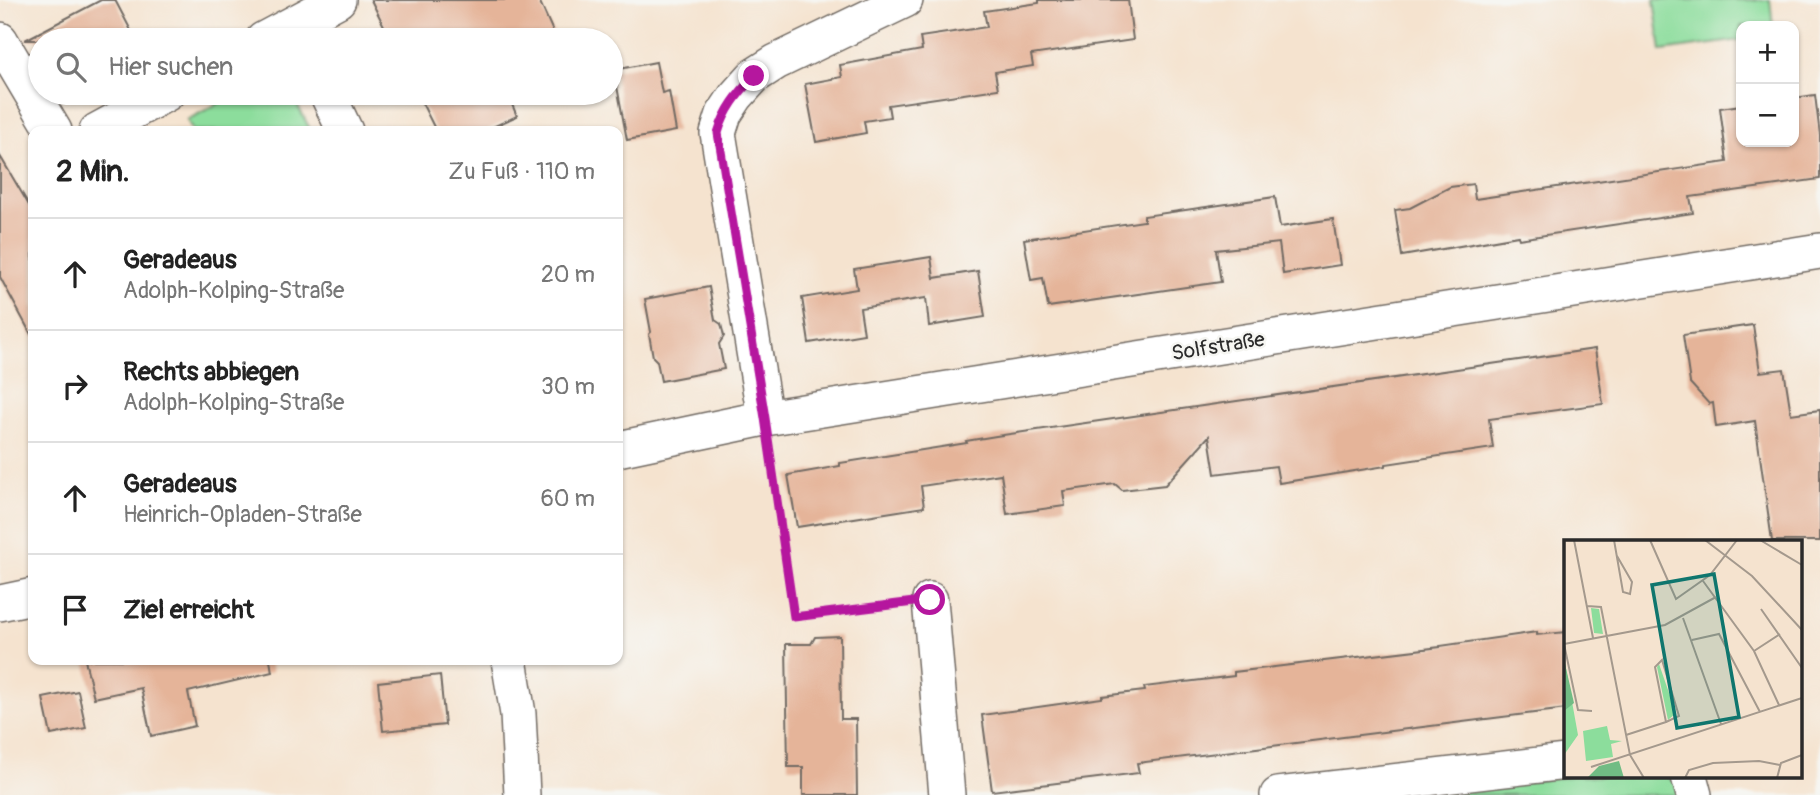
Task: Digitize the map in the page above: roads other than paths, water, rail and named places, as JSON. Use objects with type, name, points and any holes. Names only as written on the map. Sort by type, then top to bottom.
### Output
[{"type":"street","points":[[296,28],[338,0]]},
{"type":"street","points":[[765,418],[718,133],[724,114],[754,76],[776,62],[905,0]]},
{"type":"street","points":[[0,40],[28,87]]},
{"type":"street","points":[[39,105],[51,126]]},
{"type":"street","points":[[106,126],[145,105]]},
{"type":"street","points":[[333,105],[343,126]]},
{"type":"street","name":"Solfstraße","points":[[623,448],[765,418],[1820,251]]},
{"type":"street","points":[[0,603],[28,597]]},
{"type":"street","points":[[930,600],[947,795]]},
{"type":"street","points":[[510,665],[518,714],[522,795]]},
{"type":"street","points":[[1278,795],[1564,762]]},
{"type":"street","points":[[1690,778],[1694,795]]}]
